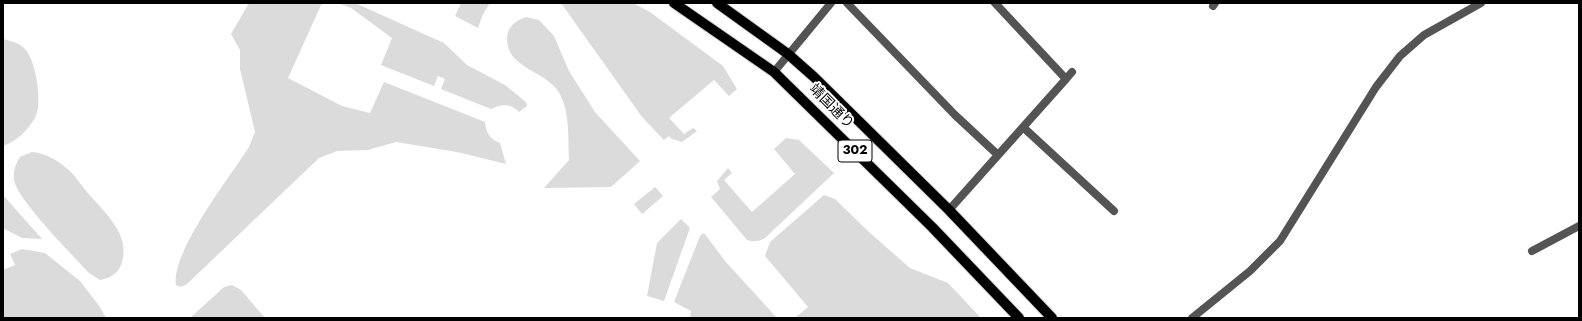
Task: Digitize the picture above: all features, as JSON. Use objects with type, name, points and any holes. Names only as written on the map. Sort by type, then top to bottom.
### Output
[{"type":"main road","name":"靖国通り","points":[[674,3],[774,72],[932,227],[1019,318]]},
{"type":"main road","name":"靖国通り","points":[[718,3],[788,54],[949,210],[1052,318]]},
{"type":"street","points":[[774,72],[831,3]]},
{"type":"street","points":[[847,3],[955,115],[998,155]]},
{"type":"street","points":[[995,3],[1066,79]]},
{"type":"street","points":[[1192,318],[1250,272],[1280,241],[1376,87],[1400,56],[1424,35],[1481,3]]},
{"type":"street","points":[[949,210],[1024,128],[1072,72]]},
{"type":"street","points":[[1024,128],[1114,211]]},
{"type":"street","points":[[1532,251],[1579,226]]},
{"type":"shaded area","points":[[249,3],[322,3],[288,78],[342,106],[370,113],[384,82],[485,122],[489,135],[500,143],[506,164],[457,152],[396,142],[368,150],[337,151],[319,158],[187,284],[181,287],[176,285],[177,270],[192,234],[216,195],[249,147],[255,132],[240,69],[240,50],[231,34]]},
{"type":"shaded area","points":[[338,3],[355,3],[444,43],[467,65],[505,85],[526,102],[527,106],[519,112],[512,107],[505,105],[491,109],[441,89],[445,79],[438,76],[434,86],[381,65],[392,38],[351,8]]},
{"type":"shaded area","points":[[461,3],[490,3],[483,14],[478,28],[455,16]]},
{"type":"shaded area","points":[[561,3],[633,3],[650,12],[723,66],[737,89],[729,96],[714,80],[669,118],[684,134],[693,128],[697,131],[682,142],[672,139],[669,136],[664,140],[642,117]]},
{"type":"shaded area","points":[[526,17],[539,20],[554,36],[569,71],[595,112],[640,161],[611,187],[544,188],[569,160],[568,124],[565,106],[558,91],[544,78],[519,62],[508,48],[507,38],[509,30],[515,22]]},
{"type":"shaded area","points":[[3,39],[21,45],[29,55],[37,82],[38,103],[35,118],[28,127],[21,135],[3,146]]},
{"type":"shaded area","points":[[786,138],[799,140],[834,173],[765,238],[756,241],[747,240],[711,197],[720,189],[717,181],[728,168],[732,173],[724,180],[752,212],[795,174],[774,149]]},
{"type":"shaded area","points":[[32,152],[50,157],[68,169],[114,224],[123,242],[124,252],[121,266],[117,272],[108,278],[100,280],[89,273],[25,201],[14,180],[14,171],[20,157]]},
{"type":"shaded area","points":[[655,187],[663,196],[642,214],[634,204]]},
{"type":"shaded area","points":[[3,195],[42,239],[22,238],[3,228]]},
{"type":"shaded area","points":[[824,195],[835,199],[869,232],[910,268],[948,283],[981,318],[795,318],[808,307],[765,256],[770,242]]},
{"type":"shaded area","points":[[681,219],[690,228],[664,301],[647,296],[657,243]]},
{"type":"shaded area","points":[[704,233],[726,262],[777,318],[690,318],[691,311],[674,302],[700,236]]},
{"type":"shaded area","points":[[22,249],[45,253],[80,281],[100,307],[106,318],[5,318],[3,316],[3,270],[15,265],[10,254]]},
{"type":"shaded area","points":[[232,285],[241,290],[265,318],[190,318],[224,287]]}]
